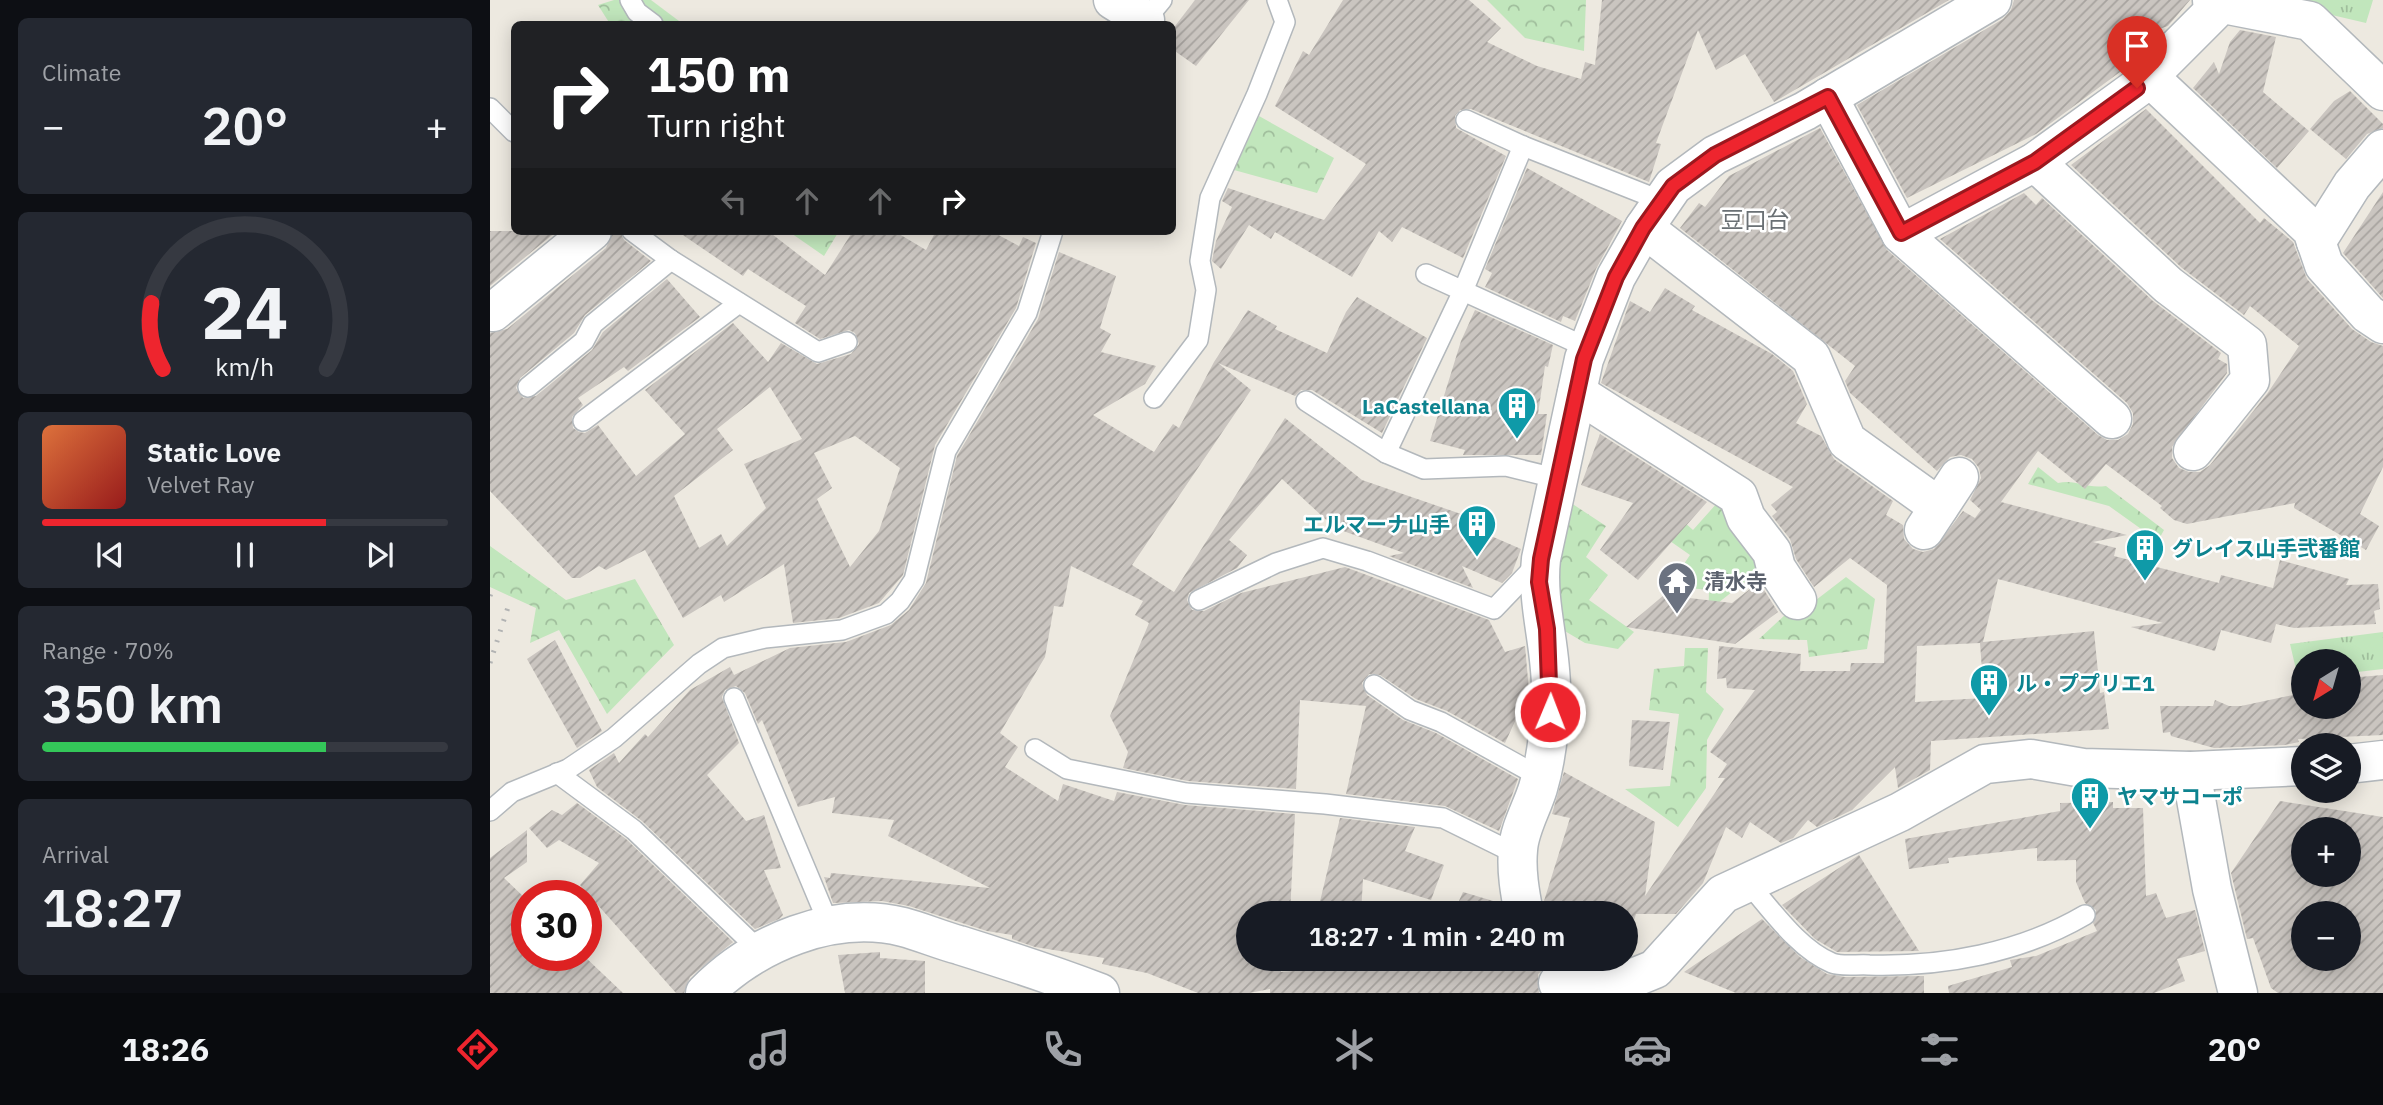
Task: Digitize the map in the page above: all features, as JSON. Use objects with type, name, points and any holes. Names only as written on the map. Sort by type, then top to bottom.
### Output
[{"type":"street","points":[[1114,0],[1150,15]]},
{"type":"street","points":[[1521,901],[1518,855],[1540,777],[1548,733],[1551,691],[1547,629],[1539,582],[1541,559],[1588,348],[1616,277],[1673,186],[1715,155],[1828,97],[1992,0]]},
{"type":"street","points":[[1901,233],[2035,162],[2148,76],[2213,12],[2213,1],[2310,21],[2383,91]]},
{"type":"street","points":[[2148,76],[2312,230],[2324,265],[2368,314],[2383,324]]},
{"type":"street","points":[[1828,97],[1901,233],[2112,419]]},
{"type":"street","points":[[2316,242],[2352,185],[2383,149]]},
{"type":"street","points":[[2035,162],[2168,285],[2247,345],[2250,380],[2193,451]]},
{"type":"street","points":[[1653,214],[1811,356],[1847,441],[1941,505]]},
{"type":"street","points":[[491,312],[587,235]]},
{"type":"street","points":[[1577,393],[1738,496],[1746,518],[1772,552],[1776,568],[1797,600]]},
{"type":"street","points":[[1552,978],[1628,981],[1655,969],[1723,894],[1900,812],[1985,764],[2031,759],[2083,768],[2191,771],[2291,767]]},
{"type":"street","points":[[2361,763],[2383,760]]},
{"type":"street","points":[[2191,771],[2212,889],[2238,993]]},
{"type":"street","points":[[705,993],[723,975],[760,951],[794,936],[862,923],[902,927],[1031,966],[1100,993]]},
{"type":"lane","points":[[630,0],[637,12],[649,21]]},
{"type":"lane","points":[[1154,398],[1198,340],[1206,290],[1200,261],[1210,198],[1247,117],[1285,22],[1277,0]]},
{"type":"lane","points":[[490,108],[511,129]]},
{"type":"lane","points":[[1466,120],[1523,146],[1653,214]]},
{"type":"lane","points":[[1386,453],[1463,291],[1523,146]]},
{"type":"lane","points":[[637,235],[671,260],[818,352],[847,342]]},
{"type":"lane","points":[[490,811],[512,792],[557,774],[614,738],[699,664],[723,648],[765,638],[842,630],[886,614],[900,601],[914,580],[946,451],[1027,313],[1052,235]]},
{"type":"lane","points":[[528,387],[584,341],[593,324],[671,260]]},
{"type":"lane","points":[[1426,274],[1588,348]]},
{"type":"lane","points":[[583,421],[739,303]]},
{"type":"lane","points":[[1306,401],[1386,453],[1424,468],[1506,467],[1559,479]]},
{"type":"lane","points":[[1199,600],[1276,563],[1323,548],[1367,561],[1494,609],[1541,559]]},
{"type":"lane","points":[[1374,685],[1410,710],[1441,722],[1540,777]]},
{"type":"lane","points":[[734,698],[830,927]]},
{"type":"lane","points":[[1035,749],[1067,769],[1186,793],[1325,804],[1443,818],[1518,855]]},
{"type":"lane","points":[[557,774],[634,830],[760,951]]},
{"type":"lane","points":[[1746,882],[1810,950],[1834,964],[1911,966],[1970,958],[2053,932],[2085,915]]},
{"type":"green space","points":[[614,0],[651,0],[679,21],[608,21],[598,5]]},
{"type":"green space","points":[[1487,0],[1586,0],[1584,51],[1525,38]]},
{"type":"green space","points":[[2268,0],[2373,0],[2366,23]]},
{"type":"green space","points":[[1259,116],[1334,158],[1317,193],[1234,170]]},
{"type":"green space","points":[[794,235],[837,235],[824,256]]},
{"type":"green space","points":[[2038,467],[2058,483],[2106,486],[2164,530],[2158,541],[2109,506],[2028,484]]},
{"type":"green space","points":[[1568,501],[1606,526],[1586,557],[1608,575],[1589,600],[1634,632],[1618,649],[1585,643],[1558,627],[1553,574]]},
{"type":"green space","points":[[1718,502],[1770,562],[1718,603],[1708,632],[1709,590],[1669,586],[1690,555],[1650,527],[1684,522],[1693,530]]},
{"type":"green space","points":[[490,546],[566,600],[635,579],[674,645],[607,714],[559,630],[530,643],[536,608],[490,587]]},
{"type":"green space","points":[[1846,577],[1875,599],[1867,649],[1809,657],[1807,640],[1759,639],[1786,614],[1803,610]]},
{"type":"green space","points":[[2383,632],[2383,669],[2361,672],[2361,649],[2291,649],[2290,644]]},
{"type":"green space","points":[[1685,648],[1708,648],[1706,692],[1724,709],[1707,740],[1706,788],[1678,827],[1625,789],[1670,786],[1679,714],[1649,710],[1654,669],[1684,666]]},
{"type":"building","points":[[1195,0],[1249,0],[1196,66],[1176,52],[1176,25]]},
{"type":"building","points":[[1343,0],[1469,0],[1501,28],[1487,42],[1537,66],[1581,79],[1585,62],[1595,65],[1602,0],[1949,0],[1774,102],[1745,54],[1716,70],[1698,30],[1656,143],[1661,144],[1649,182],[1471,109],[1460,110],[1455,116],[1456,128],[1506,156],[1463,258],[1402,227],[1392,242],[1379,231],[1352,277],[1275,232],[1271,239],[1249,225],[1221,269],[1212,261],[1216,241],[1232,207],[1222,201],[1228,188],[1324,220],[1366,164],[1275,106],[1303,51],[1309,55]]},
{"type":"building","points":[[2014,0],[2190,0],[2168,26],[2130,39],[2137,54],[2120,72],[2036,134],[1907,198],[1857,105],[2003,19],[2011,10]]},
{"type":"building","points":[[2240,30],[2276,37],[2263,92],[2309,131],[2277,168],[2193,88],[2214,62],[2219,74],[2230,42]]},
{"type":"building","points":[[2350,91],[2383,124],[2383,128],[2367,134],[2346,159],[2310,129],[2334,101]]},
{"type":"building","points":[[2146,109],[2260,223],[2264,218],[2293,242],[2307,279],[2352,329],[2371,342],[2383,346],[2383,467],[2360,514],[2379,526],[2366,550],[2294,508],[2295,503],[2187,524],[2174,520],[2160,508],[2162,506],[2106,464],[2085,489],[2038,451],[2001,502],[2127,535],[2093,542],[2116,548],[2114,556],[2219,583],[2221,575],[2273,588],[2280,560],[2349,579],[2346,585],[2378,584],[2380,609],[2374,611],[2376,624],[2294,628],[2276,624],[2271,643],[2221,630],[2215,651],[2131,627],[2163,623],[1998,579],[1983,642],[2094,631],[2100,693],[2104,692],[2109,729],[1931,741],[1930,770],[1898,788],[1895,767],[1852,810],[1817,827],[1808,820],[1793,838],[1781,843],[1750,822],[1742,838],[1726,827],[1703,883],[1676,914],[1638,914],[1638,901],[1544,901],[1570,818],[1552,814],[1564,772],[1655,822],[1645,896],[1725,778],[1718,778],[1727,764],[1710,752],[1755,690],[1727,688],[1726,678],[1717,679],[1719,646],[1801,654],[1800,671],[1850,671],[1851,663],[1884,663],[1887,585],[1850,558],[1814,587],[1796,559],[1790,539],[1772,516],[1777,512],[1771,505],[1793,487],[1601,383],[1630,301],[1650,312],[1665,288],[1695,306],[1692,310],[1772,354],[1793,371],[1807,404],[1796,423],[1821,436],[1834,459],[1893,501],[1886,515],[1903,525],[1904,539],[1913,549],[1923,552],[1934,549],[1963,511],[1975,518],[1981,510],[1970,500],[1981,478],[1979,468],[1972,459],[1961,455],[1950,457],[1937,471],[1850,393],[1845,381],[1855,366],[1680,228],[1699,203],[1705,207],[1729,176],[1820,128],[1887,250],[2098,435],[2107,440],[2118,440],[2128,434],[2133,424],[2133,413],[2127,403],[1940,239],[2024,193],[2036,205],[2042,198],[2153,301],[2221,353],[2218,359],[2227,364],[2227,373],[2172,447],[2172,458],[2179,468],[2200,472],[2210,465],[2267,394],[2299,346],[2250,306],[2244,315],[2182,268],[2071,165]],"holes":[[[1980,643],[1984,698],[1915,702],[1917,646]]]},
{"type":"building","points":[[1527,168],[1622,221],[1596,269],[1575,321],[1563,316],[1561,322],[1485,287],[1492,273],[1485,269]]},
{"type":"building","points":[[2383,192],[2383,298],[2343,253]]},
{"type":"building","points":[[490,231],[511,231],[511,235],[552,235],[490,286]]},
{"type":"building","points":[[611,235],[622,235],[624,240],[651,261],[585,315],[574,333],[520,378],[516,388],[523,398],[536,396],[592,350],[603,332],[667,279],[700,317],[628,371],[624,367],[578,398],[583,405],[572,417],[573,428],[579,432],[585,433],[598,425],[636,476],[685,434],[645,390],[733,323],[768,362],[781,343],[817,364],[851,354],[859,344],[855,333],[849,330],[820,339],[795,323],[806,306],[748,269],[743,276],[683,235],[773,235],[825,275],[850,235],[901,235],[926,250],[934,235],[998,235],[1019,246],[1023,237],[1036,243],[1016,308],[935,445],[903,575],[879,603],[839,618],[793,623],[784,564],[724,602],[721,595],[683,618],[645,550],[606,570],[599,566],[580,578],[572,578],[490,491],[490,333],[507,329],[606,248]],"holes":[[[770,387],[802,439],[744,464],[766,508],[727,546],[721,534],[699,548],[674,496],[733,450],[717,429]],[[855,436],[900,468],[879,531],[850,567],[817,499],[832,488],[814,453]]]},
{"type":"building","points":[[1059,252],[1116,276],[1100,328],[1111,334],[1101,352],[1156,366],[1145,384],[1093,415],[1154,452],[1173,424],[1179,428],[1214,362],[1248,310],[1277,326],[1275,329],[1327,353],[1346,312],[1357,297],[1427,338],[1382,433],[1312,390],[1301,390],[1295,396],[1218,363],[1251,390],[1132,565],[1174,592],[1285,418],[1362,480],[1493,525],[1491,536],[1521,549],[1512,573],[1502,583],[1462,566],[1473,588],[1389,556],[1404,553],[1335,528],[1282,479],[1229,540],[1247,555],[1237,568],[1189,593],[1187,600],[1192,610],[1204,611],[1241,593],[1345,567],[1489,620],[1505,652],[1525,646],[1529,691],[1505,743],[1447,711],[1416,699],[1380,675],[1369,674],[1362,683],[1367,695],[1403,720],[1436,733],[1518,779],[1499,831],[1445,806],[1346,794],[1366,706],[1300,700],[1296,789],[1188,781],[1123,768],[1128,752],[1110,716],[1149,623],[1135,615],[1143,601],[1071,566],[1063,607],[1054,606],[1045,657],[1000,733],[1018,747],[1005,767],[1058,801],[1063,784],[1114,801],[1117,792],[1185,805],[1295,814],[1291,901],[1236,901],[1236,971],[1542,971],[1538,974],[1539,993],[1270,993],[1270,989],[1249,993],[1198,993],[1147,973],[1102,964],[1104,958],[1035,947],[1012,939],[1012,935],[987,931],[909,906],[882,901],[833,903],[824,877],[830,878],[831,873],[990,888],[888,836],[894,820],[832,813],[835,797],[798,807],[762,720],[758,724],[745,693],[736,686],[725,690],[722,697],[739,743],[707,775],[746,821],[764,815],[781,868],[764,870],[783,915],[779,919],[755,929],[642,821],[597,787],[589,770],[614,753],[619,763],[645,734],[648,737],[690,690],[730,667],[734,675],[790,648],[846,642],[891,625],[909,610],[926,583],[957,456],[1038,319]]},
{"type":"building","points":[[1475,310],[1553,345],[1548,367],[1545,366],[1538,414],[1547,414],[1541,455],[1463,455],[1465,450],[1430,441],[1461,341]]},
{"type":"building","points":[[1600,434],[1707,502],[1638,580],[1600,550],[1633,503],[1581,485]]},
{"type":"building","points":[[1759,582],[1778,612],[1735,644],[1626,627],[1664,595],[1732,603]]},
{"type":"building","points":[[555,640],[602,731],[577,748],[527,659]]},
{"type":"building","points":[[2383,675],[2383,735],[2291,733],[2291,744],[2285,745],[2214,748],[2171,736],[2170,732],[2163,733],[2160,706],[2213,706],[2215,700],[2229,706],[2241,706],[2291,695],[2291,719],[2361,719],[2361,677]]},
{"type":"building","points":[[1632,720],[1670,722],[1663,770],[1629,766]]},
{"type":"building","points":[[2280,801],[2383,817],[2383,993],[2278,993],[2271,988],[2253,938],[2247,939],[2231,873]]},
{"type":"building","points":[[2113,802],[2113,808],[2143,808],[2146,896],[2156,893],[2166,918],[2195,910],[2205,951],[2177,959],[2185,981],[2154,993],[1949,993],[1948,986],[2012,967],[2010,960],[2036,956],[2097,931],[2093,923],[2096,910],[2085,903],[2076,882],[2076,860],[2037,861],[2037,848],[1948,858],[1949,863],[1909,869],[1905,839],[2060,811],[2060,803]]},
{"type":"building","points":[[577,803],[626,839],[733,942],[690,977],[684,993],[676,993],[602,910],[602,880],[584,880],[599,863],[559,840],[547,848],[529,828],[552,810],[562,815]]},
{"type":"building","points":[[1340,818],[1415,827],[1405,851],[1444,865],[1431,900],[1363,879],[1362,901],[1320,901]]},
{"type":"building","points":[[527,830],[527,862],[504,878],[511,885],[511,971],[600,971],[623,993],[490,993],[490,858]]},
{"type":"building","points":[[1859,855],[1919,951],[1837,952],[1815,939],[1782,905]]},
{"type":"building","points":[[1463,892],[1493,901],[1459,901]]},
{"type":"building","points":[[1762,919],[1800,957],[1827,974],[1845,977],[1924,976],[1924,993],[1736,993],[1684,972]]},
{"type":"building","points":[[880,952],[880,958],[925,961],[925,993],[845,993],[838,955]]},
{"type":"railway","points":[[490,663],[510,601]]},
{"type":"place","name":"LaCastellana","points":[[1517,440]]},
{"type":"place","name":"エルマーナ山手","points":[[1477,558]]},
{"type":"place","name":"グレイス山手弐番館","points":[[2145,582]]},
{"type":"place","name":"清水寺","points":[[1677,615]]},
{"type":"place","name":"ル・ププリエ1","points":[[1989,717]]},
{"type":"place","name":"ヤマサコーポ","points":[[2090,830]]},
{"type":"district","name":"豆口台","points":[[1755,219]]},
{"type":"route","points":[[1550,712],[1547,629],[1539,582],[1541,559],[1570,435],[1584,359],[1616,277],[1643,228],[1673,186],[1715,155],[1828,97],[1901,233],[2035,162],[2137,88]]}]
